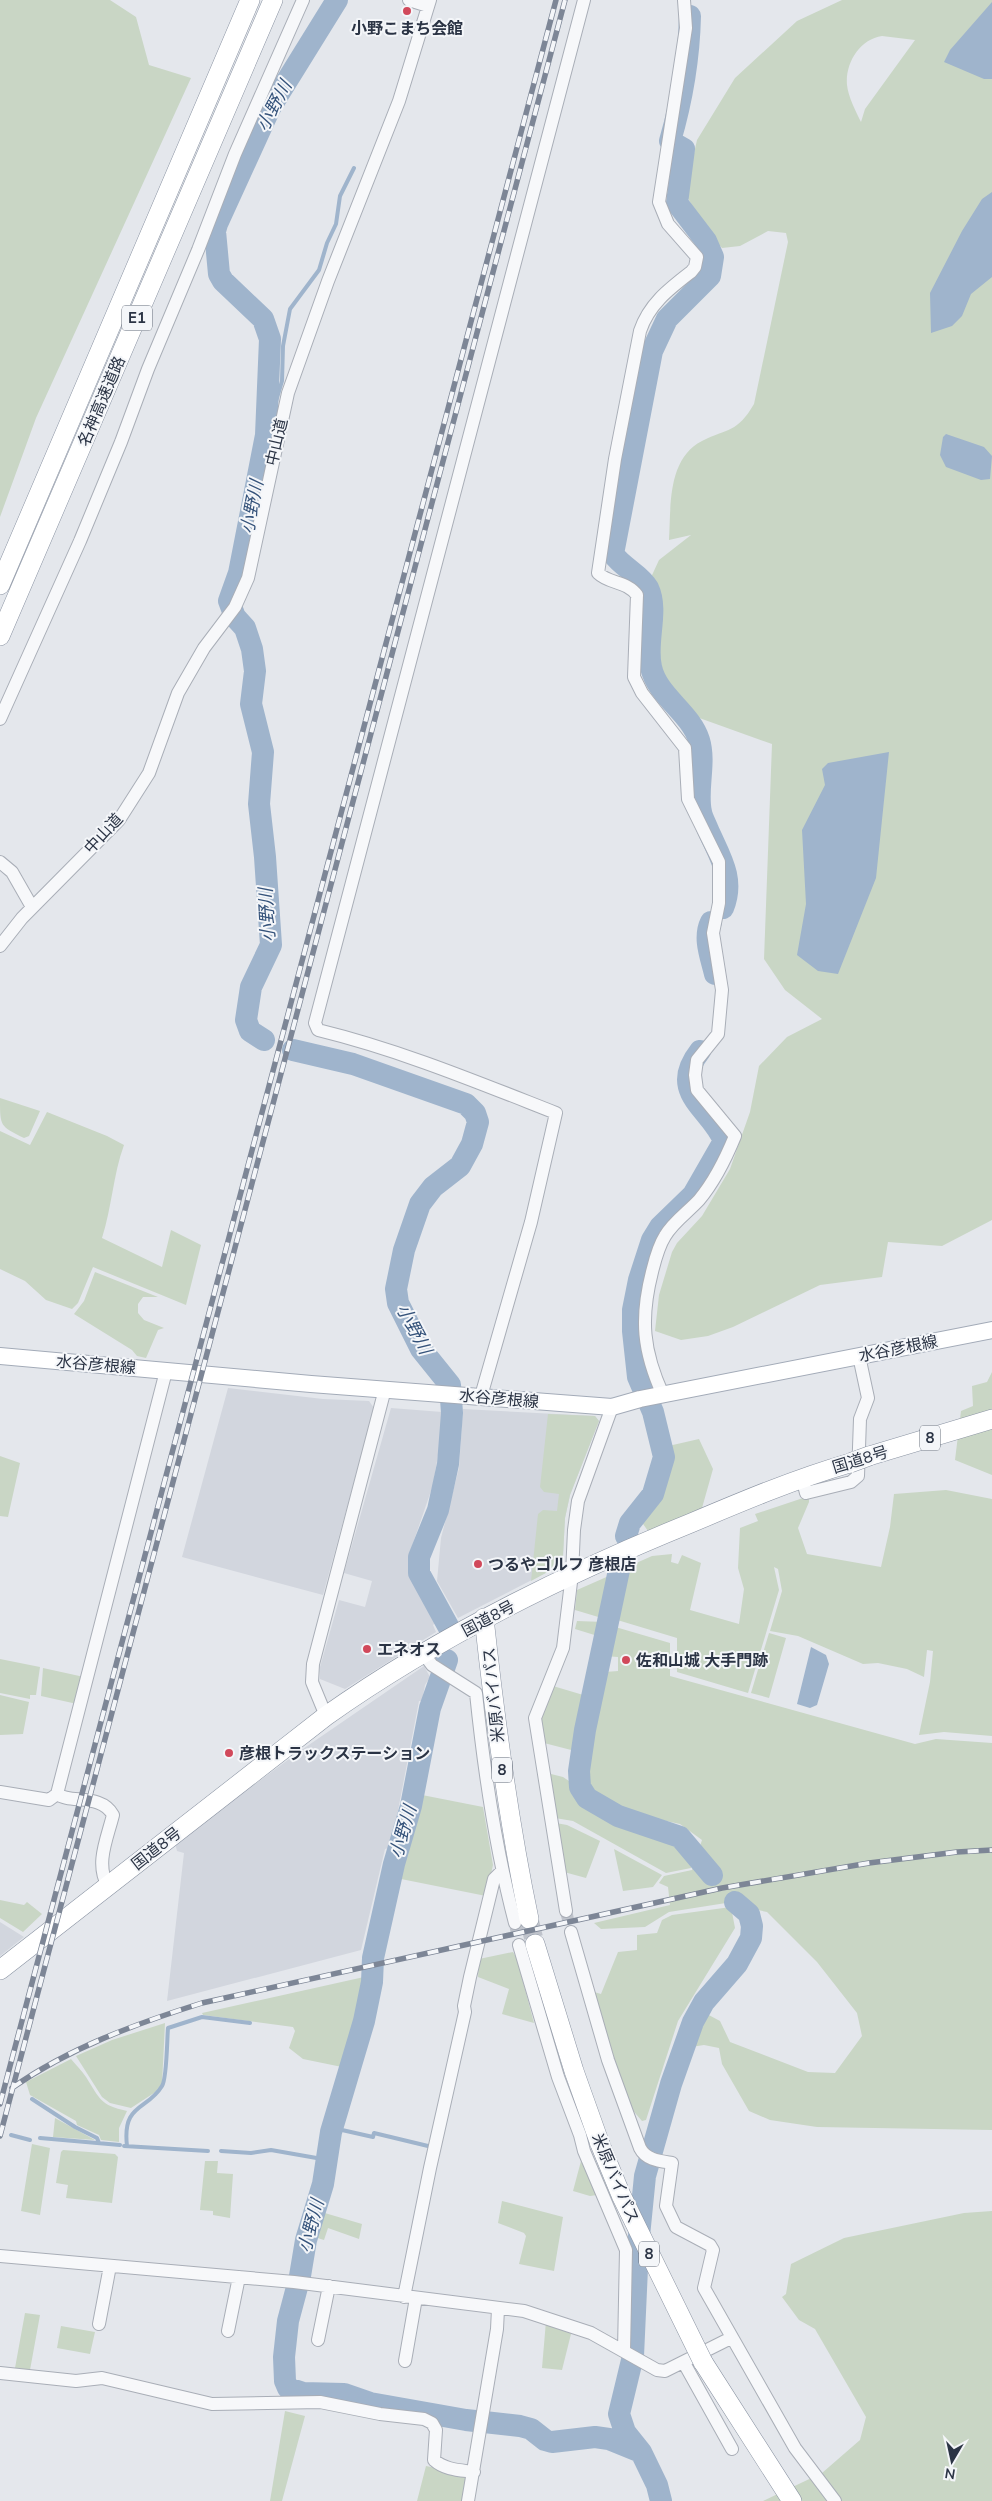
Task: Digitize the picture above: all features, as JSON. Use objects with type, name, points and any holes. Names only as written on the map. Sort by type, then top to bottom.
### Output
[{"type":"highway","name":"名神高速道路","points":[[0,585],[250,0]]},
{"type":"highway","name":"名神高速道路","points":[[0,636],[273,0]]},
{"type":"highway","name":"国道8号","points":[[0,1970],[326,1716],[368,1686],[484,1618],[629,1548],[802,1477],[992,1419]]},
{"type":"highway","name":"米原バイパス","points":[[484,1618],[498,1748],[516,1858],[522,1921]]},
{"type":"highway","name":"米原バイパス","points":[[527,1944],[600,2144],[621,2195],[703,2362],[792,2501]]},
{"type":"main road","name":"水谷彦根線","points":[[0,1356],[612,1407],[652,1397],[992,1330]]},
{"type":"street","points":[[0,719],[80,541],[235,154],[303,0]]},
{"type":"street","points":[[409,0],[429,3]]},
{"type":"street","points":[[481,1396],[531,1222],[556,1113],[438,1066],[355,1039],[318,1030],[315,1023],[584,0]]},
{"type":"street","points":[[652,1397],[650,1363],[644,1332],[646,1295],[653,1268],[664,1237],[700,1198],[728,1152],[735,1136],[697,1090],[695,1075],[697,1060],[718,1034],[722,990],[713,933],[719,904],[719,862],[688,799],[685,748],[642,693],[634,677],[637,595],[628,586],[602,577],[598,573],[615,459],[644,318],[660,296],[691,272],[697,257],[668,224],[659,202],[686,28],[684,0]]},
{"type":"street","name":"中山道","points":[[0,946],[32,907],[119,820],[149,773],[178,693],[201,654],[232,610],[248,578],[288,393],[328,281],[399,101],[429,3]]},
{"type":"street","points":[[0,862],[12,872],[32,907]]},
{"type":"street","points":[[802,1477],[806,1493],[851,1482],[858,1476],[860,1419],[868,1398],[859,1356]]},
{"type":"street","points":[[0,1792],[49,1800],[56,1794],[166,1371]]},
{"type":"street","points":[[326,1716],[312,1682],[313,1664],[385,1389]]},
{"type":"street","points":[[566,1911],[535,1718],[563,1648],[578,1501],[612,1407]]},
{"type":"street","points":[[423,1653],[432,1665],[476,1693],[487,1791],[502,1872],[522,1921]]},
{"type":"street","points":[[56,1794],[60,1797],[74,1797],[95,1802],[109,1809],[113,1815],[101,1865],[102,1875],[108,1886]]},
{"type":"street","points":[[405,2361],[410,2297],[430,2168],[465,2012],[464,2006],[470,1977],[494,1879],[502,1872]]},
{"type":"street","points":[[571,1932],[608,2060],[649,2157],[672,2163],[666,2206],[676,2228],[710,2245],[713,2250],[704,2288],[795,2448],[835,2501]]},
{"type":"street","points":[[527,1944],[558,2077],[580,2135],[584,2151],[626,2250],[626,2351]]},
{"type":"street","points":[[0,2256],[298,2282],[524,2311],[591,2334],[626,2351],[658,2370],[665,2371],[731,2338]]},
{"type":"street","points":[[100,2324],[110,2266]]},
{"type":"street","points":[[228,2331],[239,2277]]},
{"type":"street","points":[[318,2340],[329,2286]]},
{"type":"street","points":[[468,2501],[497,2329],[498,2309]]},
{"type":"street","points":[[684,2362],[732,2449]]},
{"type":"street","points":[[0,2373],[76,2381],[102,2378],[212,2404],[320,2402],[380,2414],[424,2419],[432,2424],[436,2430],[434,2460],[440,2465],[449,2468],[474,2472]]},
{"type":"shaded area","points":[[228,1388],[323,1399],[369,1401],[374,1408],[323,1595],[182,1557]]},
{"type":"shaded area","points":[[391,1408],[442,1412],[440,1443],[433,1485],[411,1549],[408,1565],[418,1589],[436,1622],[433,1625],[436,1632],[345,1689],[320,1679],[320,1667],[339,1600],[365,1607],[372,1581],[344,1573]]},
{"type":"shaded area","points":[[463,1409],[595,1416],[599,1421],[570,1495],[565,1518],[563,1556],[555,1568],[458,1618],[437,1581],[441,1538],[459,1468]]},
{"type":"shaded area","points":[[424,1666],[430,1677],[425,1685],[422,1701],[419,1701],[396,1821],[389,1848],[385,1849],[361,1950],[167,2001],[184,1853],[177,1851],[175,1843],[300,1751]]},
{"type":"shaded area","points":[[0,1922],[24,1937],[0,1956]]},
{"type":"green space","points":[[0,0],[110,0],[136,17],[149,65],[191,78],[36,418],[0,517]]},
{"type":"green space","points":[[842,0],[992,0],[992,1220],[942,1246],[888,1242],[882,1277],[820,1285],[733,1327],[708,1336],[681,1340],[655,1331],[659,1295],[672,1252],[677,1243],[702,1216],[730,1169],[750,1112],[759,1066],[787,1037],[822,1019],[785,990],[764,959],[772,744],[691,715],[648,671],[647,586],[659,560],[691,535],[669,540],[671,499],[677,472],[682,459],[691,449],[702,441],[737,425],[754,404],[788,242],[786,233],[768,231],[740,246],[722,248],[707,232],[685,193],[697,140],[735,78],[797,21]],"holes":[[[882,36],[915,40],[865,109],[861,122],[847,85],[849,68],[856,53],[867,42]]]},
{"type":"green space","points":[[0,1098],[40,1111],[29,1136],[24,1138],[6,1128],[0,1115]]},
{"type":"green space","points":[[47,1112],[107,1136],[124,1145],[117,1168],[102,1238],[162,1267],[171,1230],[201,1245],[186,1305],[93,1267],[78,1303],[72,1309],[46,1300],[25,1281],[0,1269],[0,1131],[30,1145]]},
{"type":"green space","points":[[95,1272],[158,1297],[143,1297],[138,1304],[138,1313],[144,1320],[164,1328],[158,1330],[146,1358],[137,1356],[132,1350],[74,1314],[84,1301]]},
{"type":"green space","points":[[992,1372],[992,1475],[955,1460],[961,1411],[973,1406],[972,1386],[987,1382]]},
{"type":"green space","points":[[548,1414],[595,1416],[599,1421],[570,1495],[565,1518],[563,1556],[555,1568],[531,1581],[538,1514],[543,1510],[557,1511],[559,1494],[544,1492],[540,1487]]},
{"type":"green space","points":[[699,1439],[713,1469],[702,1508],[648,1531],[641,1521],[664,1447]]},
{"type":"green space","points":[[0,1456],[20,1463],[8,1517],[0,1516]]},
{"type":"green space","points":[[946,1490],[992,1499],[992,1736],[944,1732],[919,1735],[930,1682],[933,1651],[927,1650],[924,1677],[907,1669],[878,1663],[863,1664],[798,1636],[770,1631],[782,1591],[778,1569],[774,1567],[779,1590],[748,1693],[677,1672],[677,1638],[614,1619],[625,1568],[652,1556],[672,1554],[671,1562],[678,1564],[682,1555],[701,1563],[690,1610],[739,1624],[744,1589],[738,1568],[740,1528],[758,1521],[755,1514],[809,1496],[809,1502],[798,1528],[807,1554],[881,1567],[890,1527],[894,1494]]},
{"type":"green space","points":[[611,1575],[611,1580],[614,1579],[605,1619],[575,1610],[577,1590]]},
{"type":"green space","points":[[577,1621],[604,1622],[601,1637],[575,1629]]},
{"type":"green space","points":[[612,1626],[670,1643],[670,1676],[915,1744],[936,1739],[992,1743],[992,2130],[817,2127],[770,2120],[749,2111],[722,2064],[719,2048],[704,2045],[691,2047],[698,2022],[705,2013],[720,2021],[730,2042],[808,2072],[835,2073],[862,2036],[857,2013],[817,1962],[767,1912],[726,1903],[669,1912],[645,1927],[601,1929],[594,1923],[670,1905],[668,1887],[659,1883],[664,1876],[692,1870],[702,1840],[680,1824],[625,1812],[587,1785],[590,1740],[605,1672],[618,1671],[618,1657],[604,1656]]},
{"type":"green space","points":[[769,1633],[786,1638],[769,1698],[751,1693]]},
{"type":"green space","points":[[0,1659],[40,1667],[36,1695],[30,1695],[30,1699],[0,1693]]},
{"type":"green space","points":[[43,1668],[84,1677],[77,1704],[41,1696]]},
{"type":"green space","points":[[553,1686],[590,1697],[579,1752],[544,1743],[541,1714]]},
{"type":"green space","points":[[0,1695],[29,1702],[23,1734],[0,1735]]},
{"type":"green space","points":[[547,1773],[563,1777],[575,1785],[580,1796],[590,1805],[604,1813],[680,1842],[694,1859],[691,1868],[666,1873],[573,1821],[555,1818]]},
{"type":"green space","points":[[417,1794],[483,1807],[493,1865],[486,1896],[396,1878]]},
{"type":"green space","points":[[556,1823],[567,1825],[600,1841],[586,1878],[564,1872]]},
{"type":"green space","points":[[614,1849],[662,1875],[653,1887],[623,1891]]},
{"type":"green space","points":[[0,1900],[24,1905],[27,1902],[42,1914],[23,1932],[0,1918]]},
{"type":"green space","points":[[731,1907],[735,1928],[678,2021],[646,2120],[642,2121],[629,2106],[594,1992],[601,1994],[618,1952],[637,1950],[637,1935],[657,1933],[662,1920],[672,1915]]},
{"type":"green space","points":[[513,1952],[517,1959],[534,2023],[502,2014],[509,1989],[478,1977],[479,1959]]},
{"type":"green space","points":[[364,1977],[358,2014],[342,2067],[303,2059],[289,2048],[295,2031],[293,2027],[203,2015],[202,2013]]},
{"type":"green space","points":[[165,2023],[162,2084],[154,2093],[131,2108],[110,2103],[102,2097],[76,2056],[112,2040]]},
{"type":"green space","points":[[71,2059],[102,2100],[111,2106],[127,2111],[119,2128],[119,2142],[101,2140],[99,2135],[77,2125],[76,2121],[30,2095],[26,2082]]},
{"type":"green space","points":[[55,2118],[95,2140],[53,2137]]},
{"type":"green space","points":[[32,2144],[50,2148],[40,2215],[21,2211]]},
{"type":"green space","points":[[63,2150],[115,2154],[118,2157],[112,2203],[66,2198],[68,2185],[56,2183],[61,2152]]},
{"type":"green space","points":[[205,2161],[218,2161],[217,2173],[233,2174],[230,2218],[213,2215],[213,2211],[200,2210]]},
{"type":"green space","points":[[581,2161],[597,2195],[590,2196],[573,2191]]},
{"type":"green space","points":[[502,2201],[563,2217],[554,2271],[519,2264],[526,2236],[524,2233],[498,2223]]},
{"type":"green space","points":[[318,2211],[362,2224],[359,2239],[328,2228],[324,2240],[311,2236]]},
{"type":"green space","points":[[992,2211],[992,2501],[763,2501],[822,2473],[860,2440],[866,2417],[815,2329],[799,2320],[782,2297],[786,2294],[791,2264],[844,2238],[964,2213]]},
{"type":"green space","points":[[25,2313],[40,2315],[30,2370],[15,2368]]},
{"type":"green space","points":[[546,2321],[572,2330],[562,2370],[542,2368]]},
{"type":"green space","points":[[61,2326],[95,2332],[90,2354],[57,2348]]},
{"type":"green space","points":[[285,2411],[305,2416],[282,2501],[270,2501]]},
{"type":"green space","points":[[426,2466],[466,2474],[463,2501],[417,2501]]},
{"type":"water","points":[[992,2],[992,79],[984,79],[944,62],[950,50]]},
{"type":"water","points":[[992,192],[992,277],[971,294],[962,316],[952,326],[931,333],[930,293],[962,231],[982,199]]},
{"type":"water","points":[[946,434],[984,447],[992,456],[990,479],[981,480],[946,467],[940,455],[943,437]]},
{"type":"water","points":[[889,752],[876,878],[838,974],[818,971],[797,955],[806,904],[802,830],[825,785],[822,769],[828,763]]},
{"type":"water","points":[[811,1647],[826,1655],[829,1664],[817,1705],[810,1708],[797,1704]]},
{"type":"waterway","name":"小野川","points":[[264,1040],[250,1031],[246,1020],[251,987],[271,945],[259,804],[263,752],[251,704],[255,671],[252,649],[245,628],[235,617],[229,601],[239,573],[266,435],[270,339],[263,319],[223,281],[219,274],[215,231],[270,108],[337,0]]},
{"type":"waterway","points":[[690,16],[684,79],[670,141],[684,149],[677,203],[706,241],[713,257],[710,276],[667,319],[652,351],[613,554],[641,579],[648,588],[652,607],[650,657],[654,677],[666,695],[689,721],[699,740],[702,758],[700,795],[702,816],[721,859],[727,878],[726,897],[723,908]]},
{"type":"waterway","points":[[266,435],[282,381],[283,346],[290,309],[319,270],[327,243],[336,224],[340,196],[354,168]]},
{"type":"waterway","points":[[711,922],[708,941],[715,974]]},
{"type":"waterway","name":"小野川","points":[[293,1050],[353,1064],[466,1104],[475,1113],[478,1122],[472,1144],[460,1166],[433,1187],[420,1204],[404,1250],[396,1289],[398,1303],[421,1349],[450,1385],[452,1413],[448,1464],[438,1510],[419,1557],[419,1573],[448,1626]]},
{"type":"waterway","points":[[626,1536],[630,1523],[653,1494],[664,1457],[653,1412],[638,1377],[633,1331],[633,1310],[639,1280],[652,1240],[660,1227],[693,1195],[724,1141],[718,1129],[695,1099],[690,1089],[688,1078],[691,1066],[700,1051]]},
{"type":"waterway","points":[[619,1570],[585,1730],[579,1771],[580,1787],[587,1798],[618,1816],[680,1837],[712,1875]]},
{"type":"waterway","name":"小野川","points":[[447,1660],[430,1708],[411,1806],[394,1864],[373,1958],[372,1982],[364,2021],[331,2132],[323,2184],[306,2240],[300,2276],[288,2321],[284,2357],[285,2381],[288,2388],[303,2393],[344,2394],[370,2403],[466,2420],[520,2426],[531,2429],[545,2440],[552,2442],[595,2437],[609,2439],[641,2452]]},
{"type":"waterway","points":[[661,2501],[657,2485],[641,2452],[625,2432],[619,2414],[633,2356],[638,2246],[645,2176],[671,2084],[693,2022],[704,2002],[737,1964],[751,1938],[752,1926],[749,1914],[735,1902]]},
{"type":"waterway","points":[[127,2146],[126,2132],[132,2115],[156,2094],[164,2082],[168,2028],[202,2017],[250,2023]]},
{"type":"waterway","points":[[32,2099],[75,2127],[97,2138],[99,2143]]},
{"type":"waterway","points":[[342,2130],[373,2137],[374,2133],[428,2146]]},
{"type":"waterway","points":[[11,2135],[30,2140]]},
{"type":"waterway","points":[[40,2138],[120,2145]]},
{"type":"waterway","points":[[124,2146],[208,2151]]},
{"type":"waterway","points":[[221,2151],[251,2153],[271,2150],[328,2160]]},
{"type":"tunnel","points":[[566,1911],[571,1932]]},
{"type":"tunnel","points":[[529,1919],[535,1944]]},
{"type":"tunnel","points":[[515,1923],[519,1945]]},
{"type":"railway","points":[[0,2104],[556,0]]},
{"type":"railway","points":[[0,2136],[565,0]]},
{"type":"railway","points":[[12,2088],[56,2061],[103,2038],[202,2003],[722,1888],[869,1863],[957,1852],[992,1850]]},
{"type":"place","name":"小野こまち会館","points":[[407,11]]},
{"type":"place","name":"つるやゴルフ 彦根店","points":[[478,1564]]},
{"type":"place","name":"エネオス","points":[[367,1649]]},
{"type":"place","name":"佐和山城 大手門跡","points":[[626,1660]]},
{"type":"place","name":"彦根トラックステーション","points":[[229,1753]]}]
